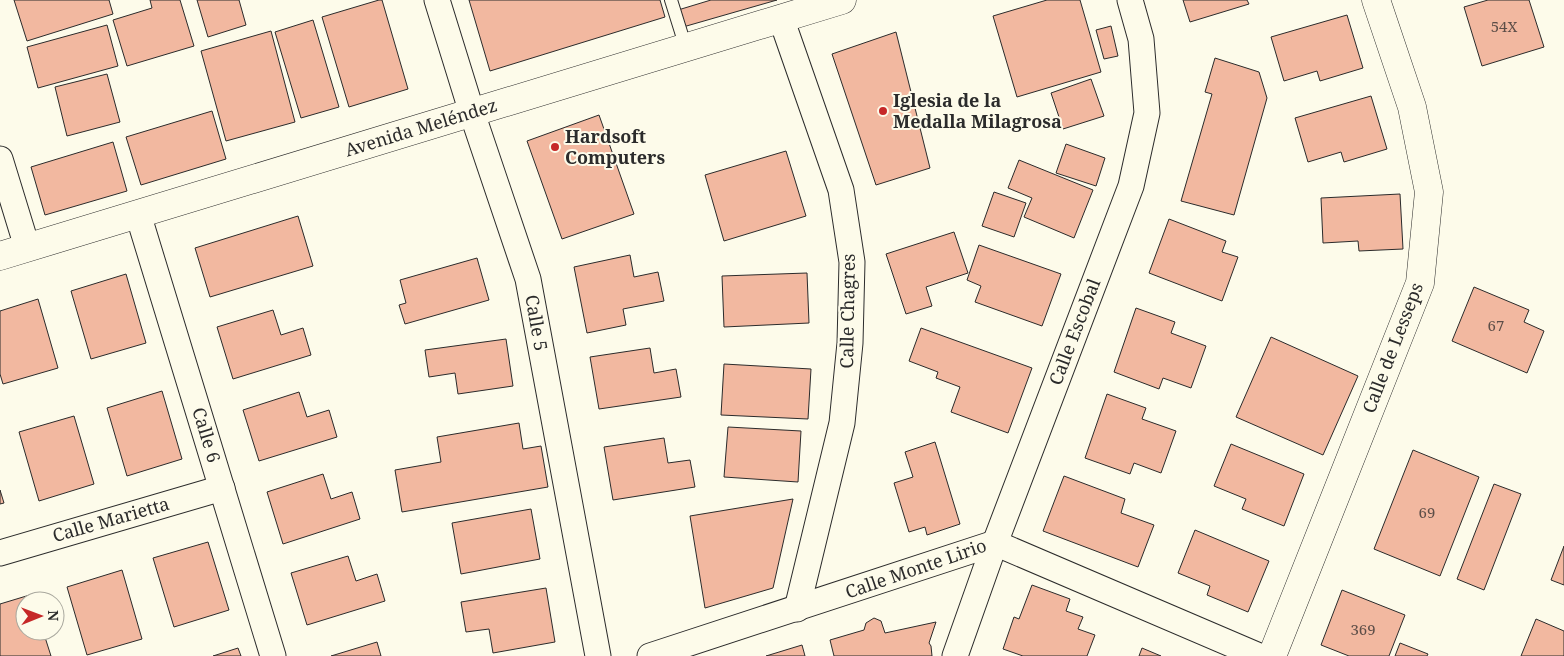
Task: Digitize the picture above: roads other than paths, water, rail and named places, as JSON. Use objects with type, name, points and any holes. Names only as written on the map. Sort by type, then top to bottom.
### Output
[{"type":"street","name":"Calle 5","points":[[437,0],[472,113],[528,279],[598,656]]},
{"type":"street","name":"Avenida Meléndez","points":[[0,256],[842,0]]},
{"type":"street","name":"Calle Escobal","points":[[955,656],[995,543],[1131,186],[1147,113],[1141,39],[1130,0]]},
{"type":"street","name":"Calle de Lesseps","points":[[1272,656],[1420,283],[1429,192],[1412,107],[1376,0]]},
{"type":"street","name":"Calle Chagres","points":[[781,18],[841,190],[852,262],[850,343],[842,423],[797,609]]},
{"type":"street","points":[[0,159],[28,247]]},
{"type":"street","name":"Calle 6","points":[[138,214],[273,656]]},
{"type":"street","name":"Calle Marietta","points":[[0,553],[222,488]]},
{"type":"street","name":"Calle Monte Lirio","points":[[650,656],[995,543],[1259,656]]},
{"type":"lane","points":[[671,0],[686,48]]},
{"type":"place","name":"Iglesia de la Medalla Milagrosa","points":[[883,111]]},
{"type":"place","name":"Hardsoft Computers","points":[[555,147]]}]
